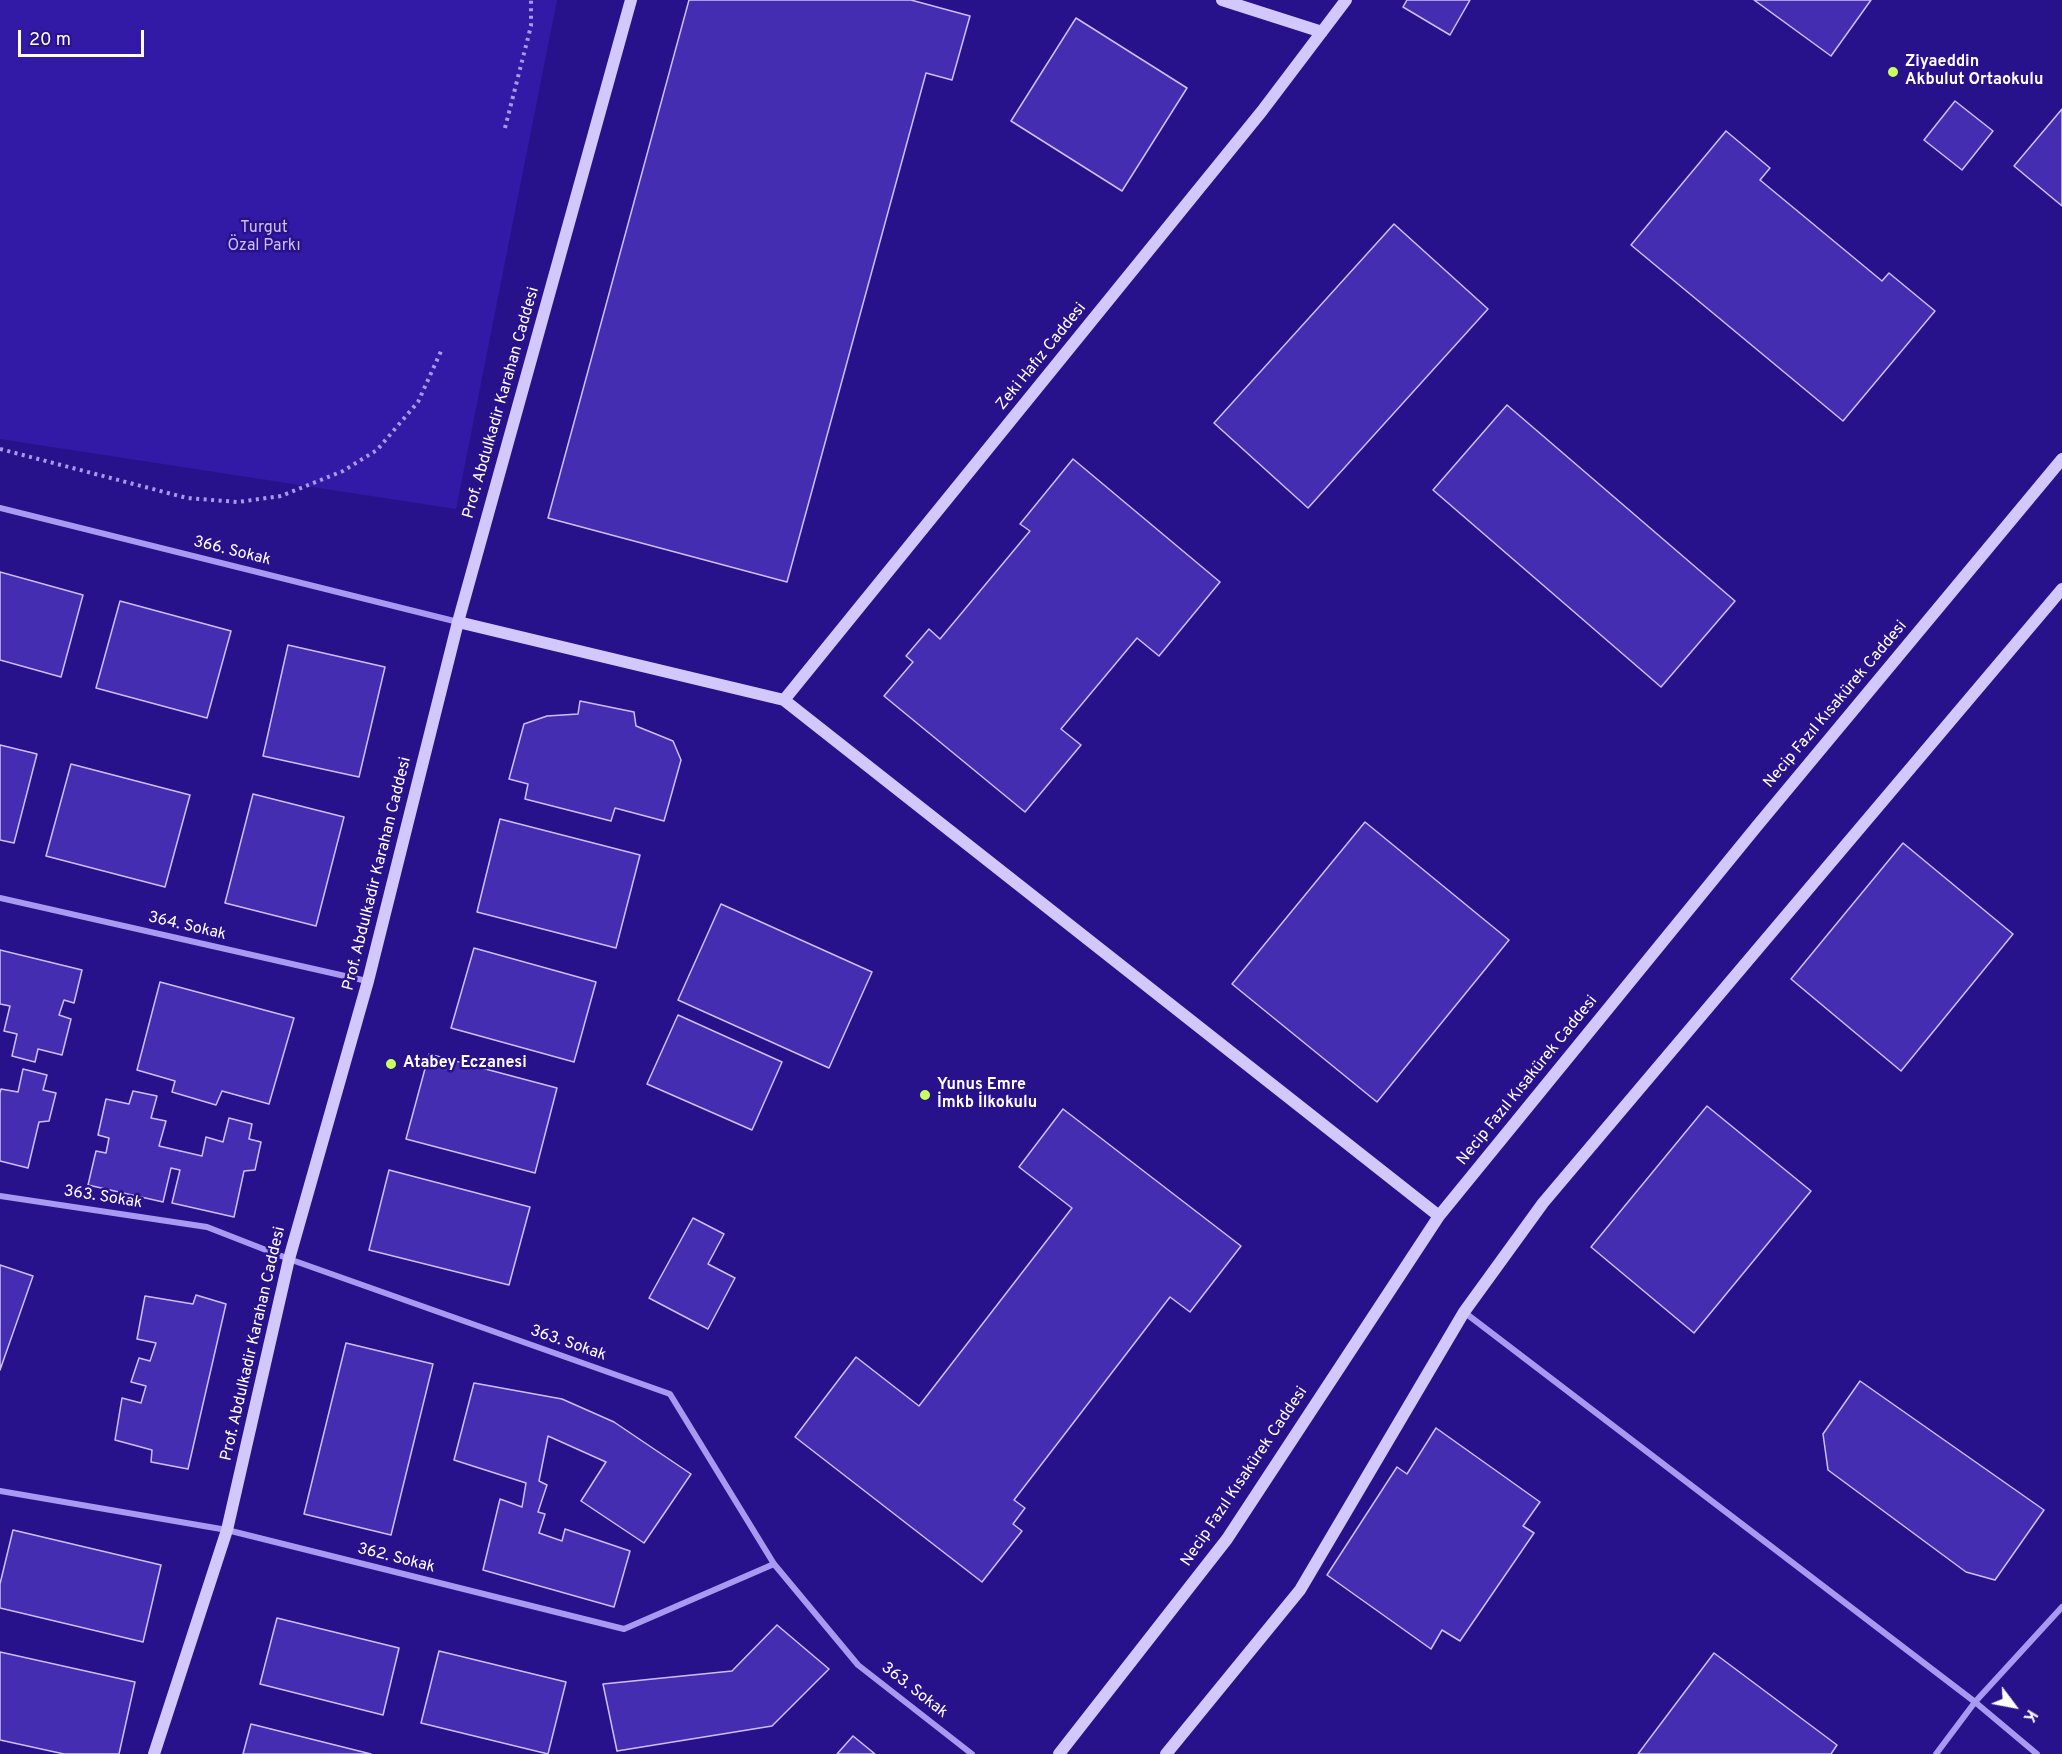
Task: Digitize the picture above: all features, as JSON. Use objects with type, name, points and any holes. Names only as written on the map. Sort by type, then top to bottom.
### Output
[{"type":"main road","name":"Prof. Abdulkadir Karahan Caddesi","points":[[154,1754],[227,1530],[289,1259],[368,981],[458,622],[631,0]]},
{"type":"main road","points":[[1222,0],[1322,32]]},
{"type":"main road","name":"Zeki Hafız Caddesi","points":[[784,700],[1262,111],[1346,0]]},
{"type":"main road","name":"Necip Fazıl Kısakürek Caddesi","points":[[1059,1754],[1227,1539],[1440,1216],[1765,817],[2062,459]]},
{"type":"main road","points":[[1166,1754],[1300,1590],[1464,1312],[1543,1203],[2062,590]]},
{"type":"main road","points":[[458,622],[784,700],[1440,1216]]},
{"type":"street","name":"366. Sokak","points":[[0,508],[458,622]]},
{"type":"street","name":"364. Sokak","points":[[0,898],[368,981]]},
{"type":"street","name":"363. Sokak","points":[[0,1196],[207,1227],[289,1259],[670,1394],[774,1564],[858,1665],[972,1754]]},
{"type":"street","points":[[1464,1312],[1975,1702],[2037,1754]]},
{"type":"street","name":"362. Sokak","points":[[0,1491],[227,1530],[624,1629],[774,1564]]},
{"type":"street","points":[[1936,1754],[1975,1702],[2062,1607]]},
{"type":"path","points":[[505,128],[531,26],[531,0]]},
{"type":"path","points":[[0,449],[187,498],[238,502],[281,496],[342,471],[377,450],[418,402],[442,350]]},
{"type":"green space","name":"Turgut Özal Parkı","points":[[0,0],[557,0],[456,509],[0,439]]},
{"type":"building","points":[[689,0],[911,0],[970,16],[952,80],[926,73],[787,582],[548,518]]},
{"type":"building","points":[[1407,0],[1470,0],[1450,35],[1403,7]]},
{"type":"building","points":[[1754,0],[1871,0],[1831,56]]},
{"type":"building","points":[[1076,18],[1187,88],[1122,191],[1011,121]]},
{"type":"building","points":[[1955,101],[1993,131],[1962,170],[1924,140]]},
{"type":"building","points":[[2062,109],[2062,206],[2014,166]]},
{"type":"building","points":[[1726,131],[1770,168],[1760,180],[1882,281],[1889,273],[1935,311],[1843,421],[1631,245]]},
{"type":"building","points":[[1394,224],[1488,309],[1308,508],[1214,423]]},
{"type":"building","points":[[1507,405],[1735,601],[1661,687],[1433,490]]},
{"type":"building","points":[[1073,459],[1220,582],[1159,656],[1137,638],[1061,729],[1081,745],[1025,812],[884,696],[913,662],[906,656],[929,629],[940,639],[1030,531],[1020,524]]},
{"type":"building","points":[[0,572],[83,595],[61,677],[0,660]]},
{"type":"building","points":[[120,601],[231,631],[207,718],[96,688]]},
{"type":"building","points":[[288,645],[385,667],[359,777],[263,756]]},
{"type":"building","points":[[580,701],[634,712],[636,726],[673,741],[681,760],[664,821],[615,808],[611,821],[525,799],[528,784],[509,779],[524,724],[547,716],[578,714]]},
{"type":"building","points":[[0,745],[37,754],[14,843],[0,840]]},
{"type":"building","points":[[71,764],[190,795],[165,887],[46,856]]},
{"type":"building","points":[[253,794],[344,817],[316,926],[225,903]]},
{"type":"building","points":[[500,819],[640,855],[616,948],[477,912]]},
{"type":"building","points":[[1365,822],[1509,940],[1377,1102],[1232,984]]},
{"type":"building","points":[[1903,843],[2013,934],[1901,1071],[1791,979]]},
{"type":"building","points":[[721,904],[872,972],[829,1068],[678,1000]]},
{"type":"building","points":[[474,948],[596,982],[574,1062],[451,1028]]},
{"type":"building","points":[[0,950],[82,970],[74,1003],[64,1000],[59,1015],[71,1019],[62,1055],[38,1049],[35,1062],[12,1056],[17,1034],[4,1031],[10,1006],[0,1004]]},
{"type":"building","points":[[160,982],[294,1018],[269,1104],[222,1091],[216,1105],[172,1092],[175,1081],[137,1070]]},
{"type":"building","points":[[678,1015],[782,1062],[752,1130],[647,1084]]},
{"type":"building","points":[[429,1054],[557,1088],[535,1173],[406,1139]]},
{"type":"building","points":[[23,1069],[47,1075],[43,1090],[56,1093],[49,1121],[39,1122],[28,1168],[0,1161],[1,1089],[18,1092]]},
{"type":"building","points":[[133,1091],[157,1096],[151,1118],[166,1121],[159,1146],[202,1156],[206,1137],[223,1142],[229,1118],[252,1124],[249,1139],[261,1142],[255,1170],[244,1171],[234,1217],[172,1203],[180,1170],[171,1168],[163,1202],[88,1185],[96,1151],[106,1153],[109,1138],[98,1135],[106,1099],[129,1104]]},
{"type":"building","points":[[1707,1106],[1811,1191],[1694,1333],[1591,1247]]},
{"type":"building","points":[[1063,1109],[1241,1246],[1190,1312],[1170,1297],[1014,1500],[1025,1508],[1013,1524],[1022,1531],[982,1582],[795,1437],[856,1357],[919,1406],[1072,1208],[1019,1167]]},
{"type":"building","points":[[389,1170],[530,1207],[509,1285],[369,1250]]},
{"type":"building","points":[[693,1218],[724,1234],[708,1264],[735,1278],[708,1329],[649,1298]]},
{"type":"building","points":[[0,1265],[33,1276],[0,1370]]},
{"type":"building","points":[[196,1295],[226,1304],[188,1469],[151,1462],[152,1450],[115,1440],[122,1398],[141,1403],[146,1386],[131,1382],[139,1358],[150,1361],[156,1343],[137,1339],[145,1296],[193,1304]]},
{"type":"building","points":[[346,1343],[433,1364],[391,1535],[304,1514]]},
{"type":"building","points":[[1860,1381],[2044,1510],[1995,1580],[1966,1572],[1828,1470],[1823,1434]]},
{"type":"building","points":[[474,1383],[562,1399],[614,1422],[691,1474],[644,1543],[581,1501],[606,1462],[548,1436],[539,1481],[547,1485],[538,1512],[545,1514],[539,1533],[562,1541],[565,1529],[630,1551],[614,1607],[483,1570],[500,1499],[522,1507],[526,1483],[454,1460]]},
{"type":"building","points":[[1436,1428],[1540,1502],[1523,1526],[1534,1533],[1460,1641],[1442,1630],[1431,1649],[1327,1575],[1397,1467],[1407,1474]]},
{"type":"building","points":[[13,1530],[161,1565],[143,1642],[0,1608],[0,1584]]},
{"type":"building","points":[[277,1618],[399,1648],[383,1715],[260,1684]]},
{"type":"building","points":[[777,1625],[829,1669],[772,1726],[617,1751],[603,1684],[732,1671]]},
{"type":"building","points":[[439,1651],[566,1682],[548,1754],[421,1723]]},
{"type":"building","points":[[0,1652],[135,1682],[119,1754],[64,1754],[0,1740]]},
{"type":"building","points":[[1714,1653],[1837,1745],[1831,1754],[1638,1754]]},
{"type":"building","points":[[251,1724],[371,1754],[243,1754]]},
{"type":"building","points":[[853,1736],[875,1754],[837,1754]]},
{"type":"place","name":"Ziyaeddin Akbulut Ortaokulu","points":[[1893,72]]},
{"type":"place","name":"Atabey Eczanesi","points":[[391,1064]]},
{"type":"place","name":"Yunus Emre İmkb İlkokulu","points":[[925,1095]]}]
